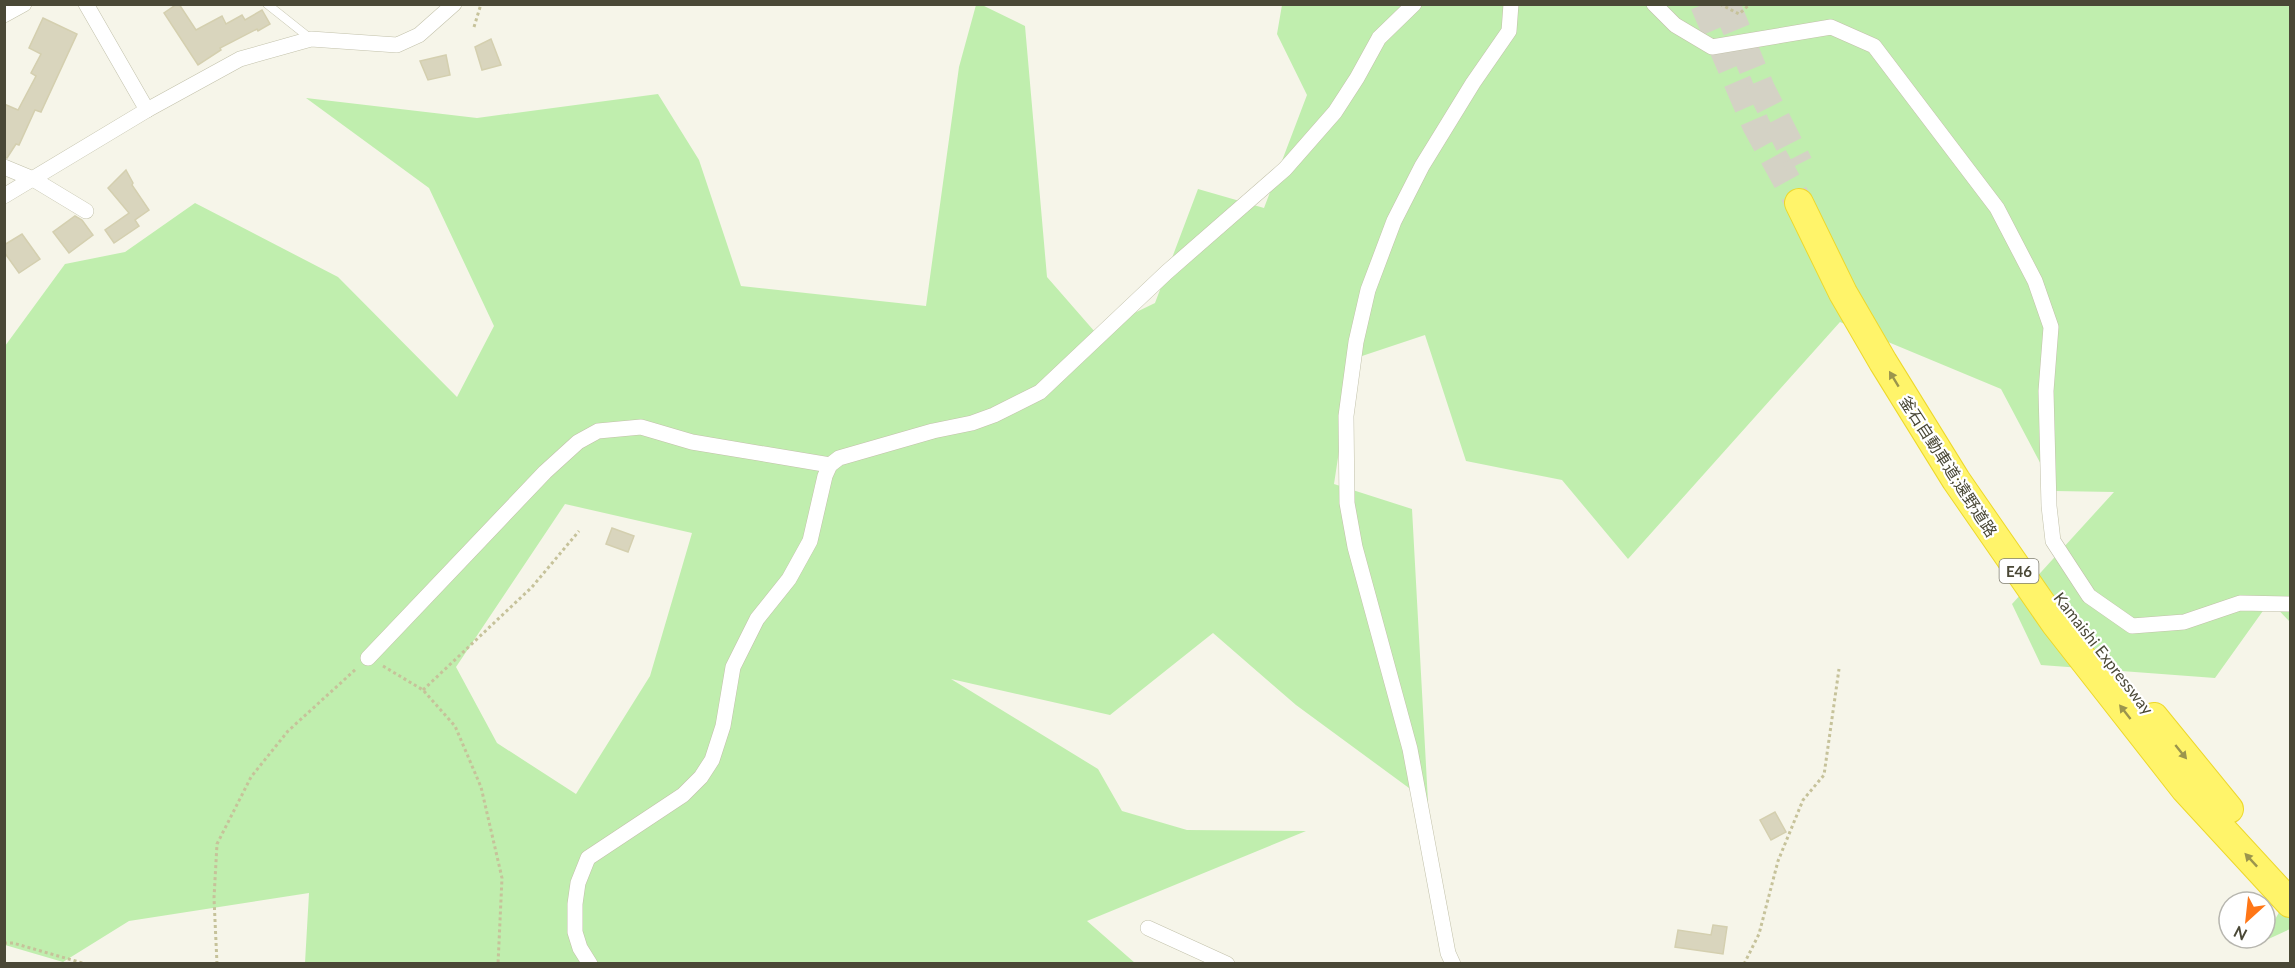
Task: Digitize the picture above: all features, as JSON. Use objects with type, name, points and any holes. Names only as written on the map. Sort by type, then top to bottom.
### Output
[{"type":"highway","name":"Kamaishi Expressway","points":[[1807,199],[1964,459],[2025,551],[2095,645],[2217,795],[2290,874]]},
{"type":"highway","name":"釜石自動車道;遠野道路","points":[[1807,199],[1843,293],[1956,480],[2055,623],[2185,789],[2290,903]]},
{"type":"street","points":[[4,15],[24,4]]},
{"type":"street","points":[[86,4],[147,110]]},
{"type":"street","points":[[4,196],[147,110],[240,59],[311,39],[397,45],[419,35],[454,4]]},
{"type":"street","points":[[590,963],[580,948],[575,932],[578,883],[588,858],[682,795],[701,777],[712,760],[723,726],[733,667],[757,619],[789,579],[810,541],[825,476],[830,465],[839,458],[994,415],[1040,392],[1167,272],[1285,169],[1335,112],[1379,39],[1414,4]]},
{"type":"street","points":[[1453,963],[1448,953],[1410,749],[1355,547],[1347,503],[1346,416],[1356,342],[1368,290],[1394,221],[1422,166],[1473,82],[1509,31],[1511,4]]},
{"type":"street","points":[[1654,4],[1675,25],[1712,48],[1831,27],[1874,46],[1997,208],[2035,281],[2051,327],[2046,391],[2049,506],[2053,541],[2089,596],[2132,626],[2184,622],[2240,603],[2290,604]]},
{"type":"street","points":[[4,167],[33,179],[86,211]]},
{"type":"street","points":[[368,658],[545,472],[578,442],[598,431],[641,427],[692,442],[830,465]]},
{"type":"street","points":[[1149,928],[1227,963]]},
{"type":"lane","points":[[267,4],[311,39]]},
{"type":"path","points":[[474,27],[481,4]]},
{"type":"path","points":[[1720,4],[1739,14],[1750,4]]},
{"type":"path","points":[[423,690],[532,587],[579,531]]},
{"type":"path","points":[[217,963],[214,898],[217,844],[251,777],[288,731],[368,658],[423,690],[455,726],[481,787],[502,878],[498,963]]},
{"type":"path","points":[[1744,963],[1759,934],[1778,861],[1803,800],[1824,775],[1839,669]]},
{"type":"path","points":[[4,942],[86,963]]},
{"type":"green space","points":[[976,5],[982,5],[1025,26],[1047,277],[1095,332],[1155,303],[1198,189],[1264,208],[1307,95],[1277,34],[1282,5],[2290,5],[2290,622],[2270,601],[2215,678],[2041,665],[2012,604],[2114,492],[2055,491],[2001,389],[1840,322],[1628,559],[1562,480],[1466,461],[1425,335],[1353,359],[1334,484],[1412,509],[1428,802],[1296,705],[1213,633],[1110,715],[951,679],[1098,769],[1122,811],[1187,830],[1306,831],[1087,921],[1135,963],[305,963],[309,893],[129,921],[63,962],[5,945],[5,346],[65,264],[125,252],[195,203],[338,277],[457,397],[494,326],[429,188],[306,98],[477,118],[658,94],[699,160],[741,286],[926,306],[959,67]],"holes":[[[565,504],[692,533],[650,676],[576,794],[497,743],[456,667]]]},
{"type":"green space","points":[[2290,892],[2290,929],[2277,935],[2277,916]]},
{"type":"building","points":[[177,4],[196,30],[222,16],[226,24],[242,15],[245,20],[262,10],[270,24],[220,48],[221,50],[198,65],[164,13]]},
{"type":"building","points":[[43,18],[77,34],[41,112],[35,110],[19,145],[16,144],[7,158],[4,157],[4,104],[18,110],[36,76],[31,73],[41,54],[29,48]]},
{"type":"building","points":[[491,39],[501,65],[482,70],[475,47]]},
{"type":"building","points":[[446,55],[450,75],[428,80],[420,61]]},
{"type":"building","points":[[126,170],[132,185],[149,210],[135,220],[139,226],[114,243],[105,230],[129,213],[108,188]]},
{"type":"building","points":[[75,216],[82,220],[93,235],[69,253],[53,232]]},
{"type":"building","points":[[22,234],[40,259],[19,273],[4,252],[4,245]]},
{"type":"building","points":[[612,528],[634,536],[628,552],[606,544]]},
{"type":"building","points":[[1775,812],[1786,832],[1771,840],[1760,820]]},
{"type":"building","points":[[1713,925],[1727,927],[1723,954],[1675,947],[1678,930],[1711,935]]},
{"type":"tunnel","points":[[1704,4],[1756,125],[1799,203]]},
{"type":"tunnel","points":[[1726,4],[1761,89],[1799,164]]}]
